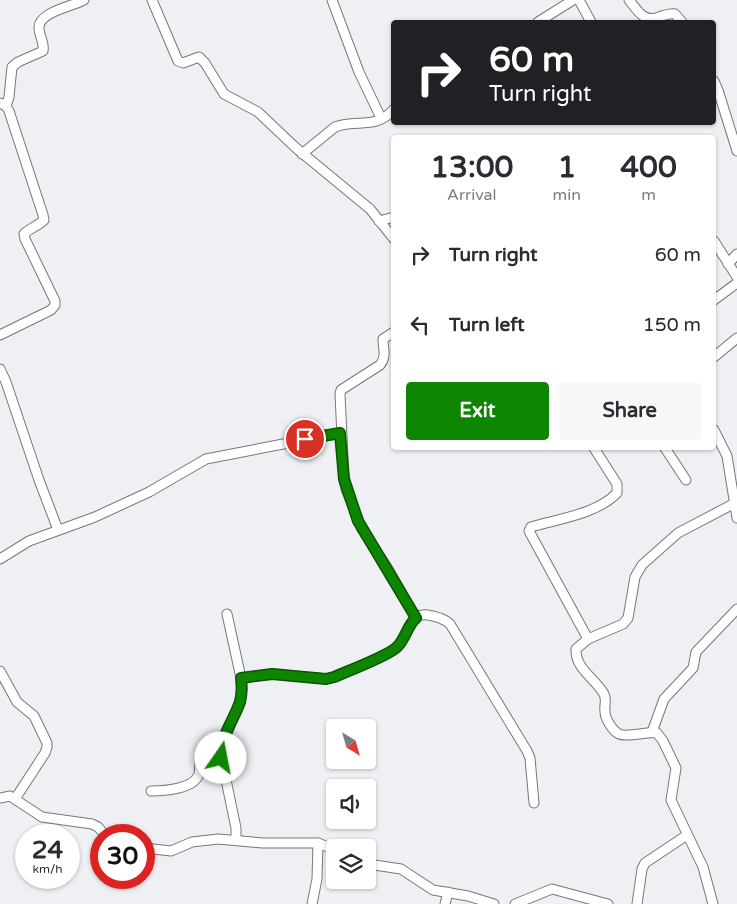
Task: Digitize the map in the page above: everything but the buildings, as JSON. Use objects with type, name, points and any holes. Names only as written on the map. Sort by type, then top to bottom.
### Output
[{"type":"street","points":[[0,335],[51,310],[55,305],[24,234],[44,220],[3,104],[9,97],[12,67],[18,62],[43,51],[44,47],[39,24],[58,4],[84,0]]},
{"type":"street","points":[[152,0],[178,61],[183,63],[199,57],[224,94],[258,112],[302,154],[366,206],[391,235]]},
{"type":"street","points":[[332,0],[359,72],[381,118]]},
{"type":"street","points":[[541,20],[573,0]]},
{"type":"street","points":[[579,0],[590,20]]},
{"type":"street","points":[[629,0],[642,16],[646,18],[653,20],[671,13],[675,14],[680,20]]},
{"type":"street","points":[[716,86],[737,150]]},
{"type":"street","points":[[302,154],[342,124],[371,123],[391,111]]},
{"type":"street","points":[[379,221],[391,218]]},
{"type":"street","points":[[716,245],[737,277]]},
{"type":"street","points":[[728,264],[737,254]]},
{"type":"street","points":[[716,299],[737,283]]},
{"type":"street","points":[[391,334],[383,339],[385,355],[380,365],[341,390],[340,433],[344,479],[358,521],[416,618]]},
{"type":"street","points":[[716,355],[737,338]]},
{"type":"street","points":[[0,369],[58,530]]},
{"type":"street","points":[[0,559],[29,541],[95,517],[149,492],[206,459],[340,433]]},
{"type":"street","points":[[716,434],[727,456],[737,518]]},
{"type":"street","points":[[588,639],[529,531],[531,527],[548,524],[605,504],[617,493],[617,484],[595,450]]},
{"type":"street","points":[[666,450],[686,480]]},
{"type":"street","points":[[713,904],[705,872],[671,800],[676,775],[674,763],[657,733],[623,735],[617,733],[605,716],[606,699],[603,692],[584,671],[576,655],[576,649],[588,639],[623,624],[628,618],[635,577],[642,565],[678,533],[735,503]]},
{"type":"street","points":[[652,732],[664,699],[693,668],[696,652],[737,609]]},
{"type":"street","points":[[227,614],[242,690],[240,701],[221,745],[221,758],[236,828],[236,840]]},
{"type":"street","points":[[241,678],[272,674],[326,679],[334,677],[394,650],[416,618],[425,615],[442,618],[450,624],[527,751],[530,758],[534,803]]},
{"type":"street","points":[[0,671],[17,702],[34,716],[48,748],[15,799]]},
{"type":"street","points":[[151,791],[178,789],[196,779],[199,775],[202,756],[221,745]]},
{"type":"street","points":[[0,798],[10,796],[42,817],[92,824]]},
{"type":"street","points":[[637,904],[642,869],[645,862],[687,835]]},
{"type":"street","points":[[155,849],[172,851],[198,840],[218,839],[263,843],[318,843],[326,846]]},
{"type":"street","points":[[312,904],[316,880],[318,843]]},
{"type":"street","points":[[376,865],[401,869],[433,890],[468,896],[494,904]]},
{"type":"street","points":[[515,904],[552,888],[608,904]]},
{"type":"street","points":[[445,904],[448,892]]},
{"type":"route","points":[[221,758],[221,745],[240,701],[242,690],[241,678],[272,674],[326,679],[334,677],[394,650],[416,618],[358,521],[346,489],[340,433],[305,439]]}]
